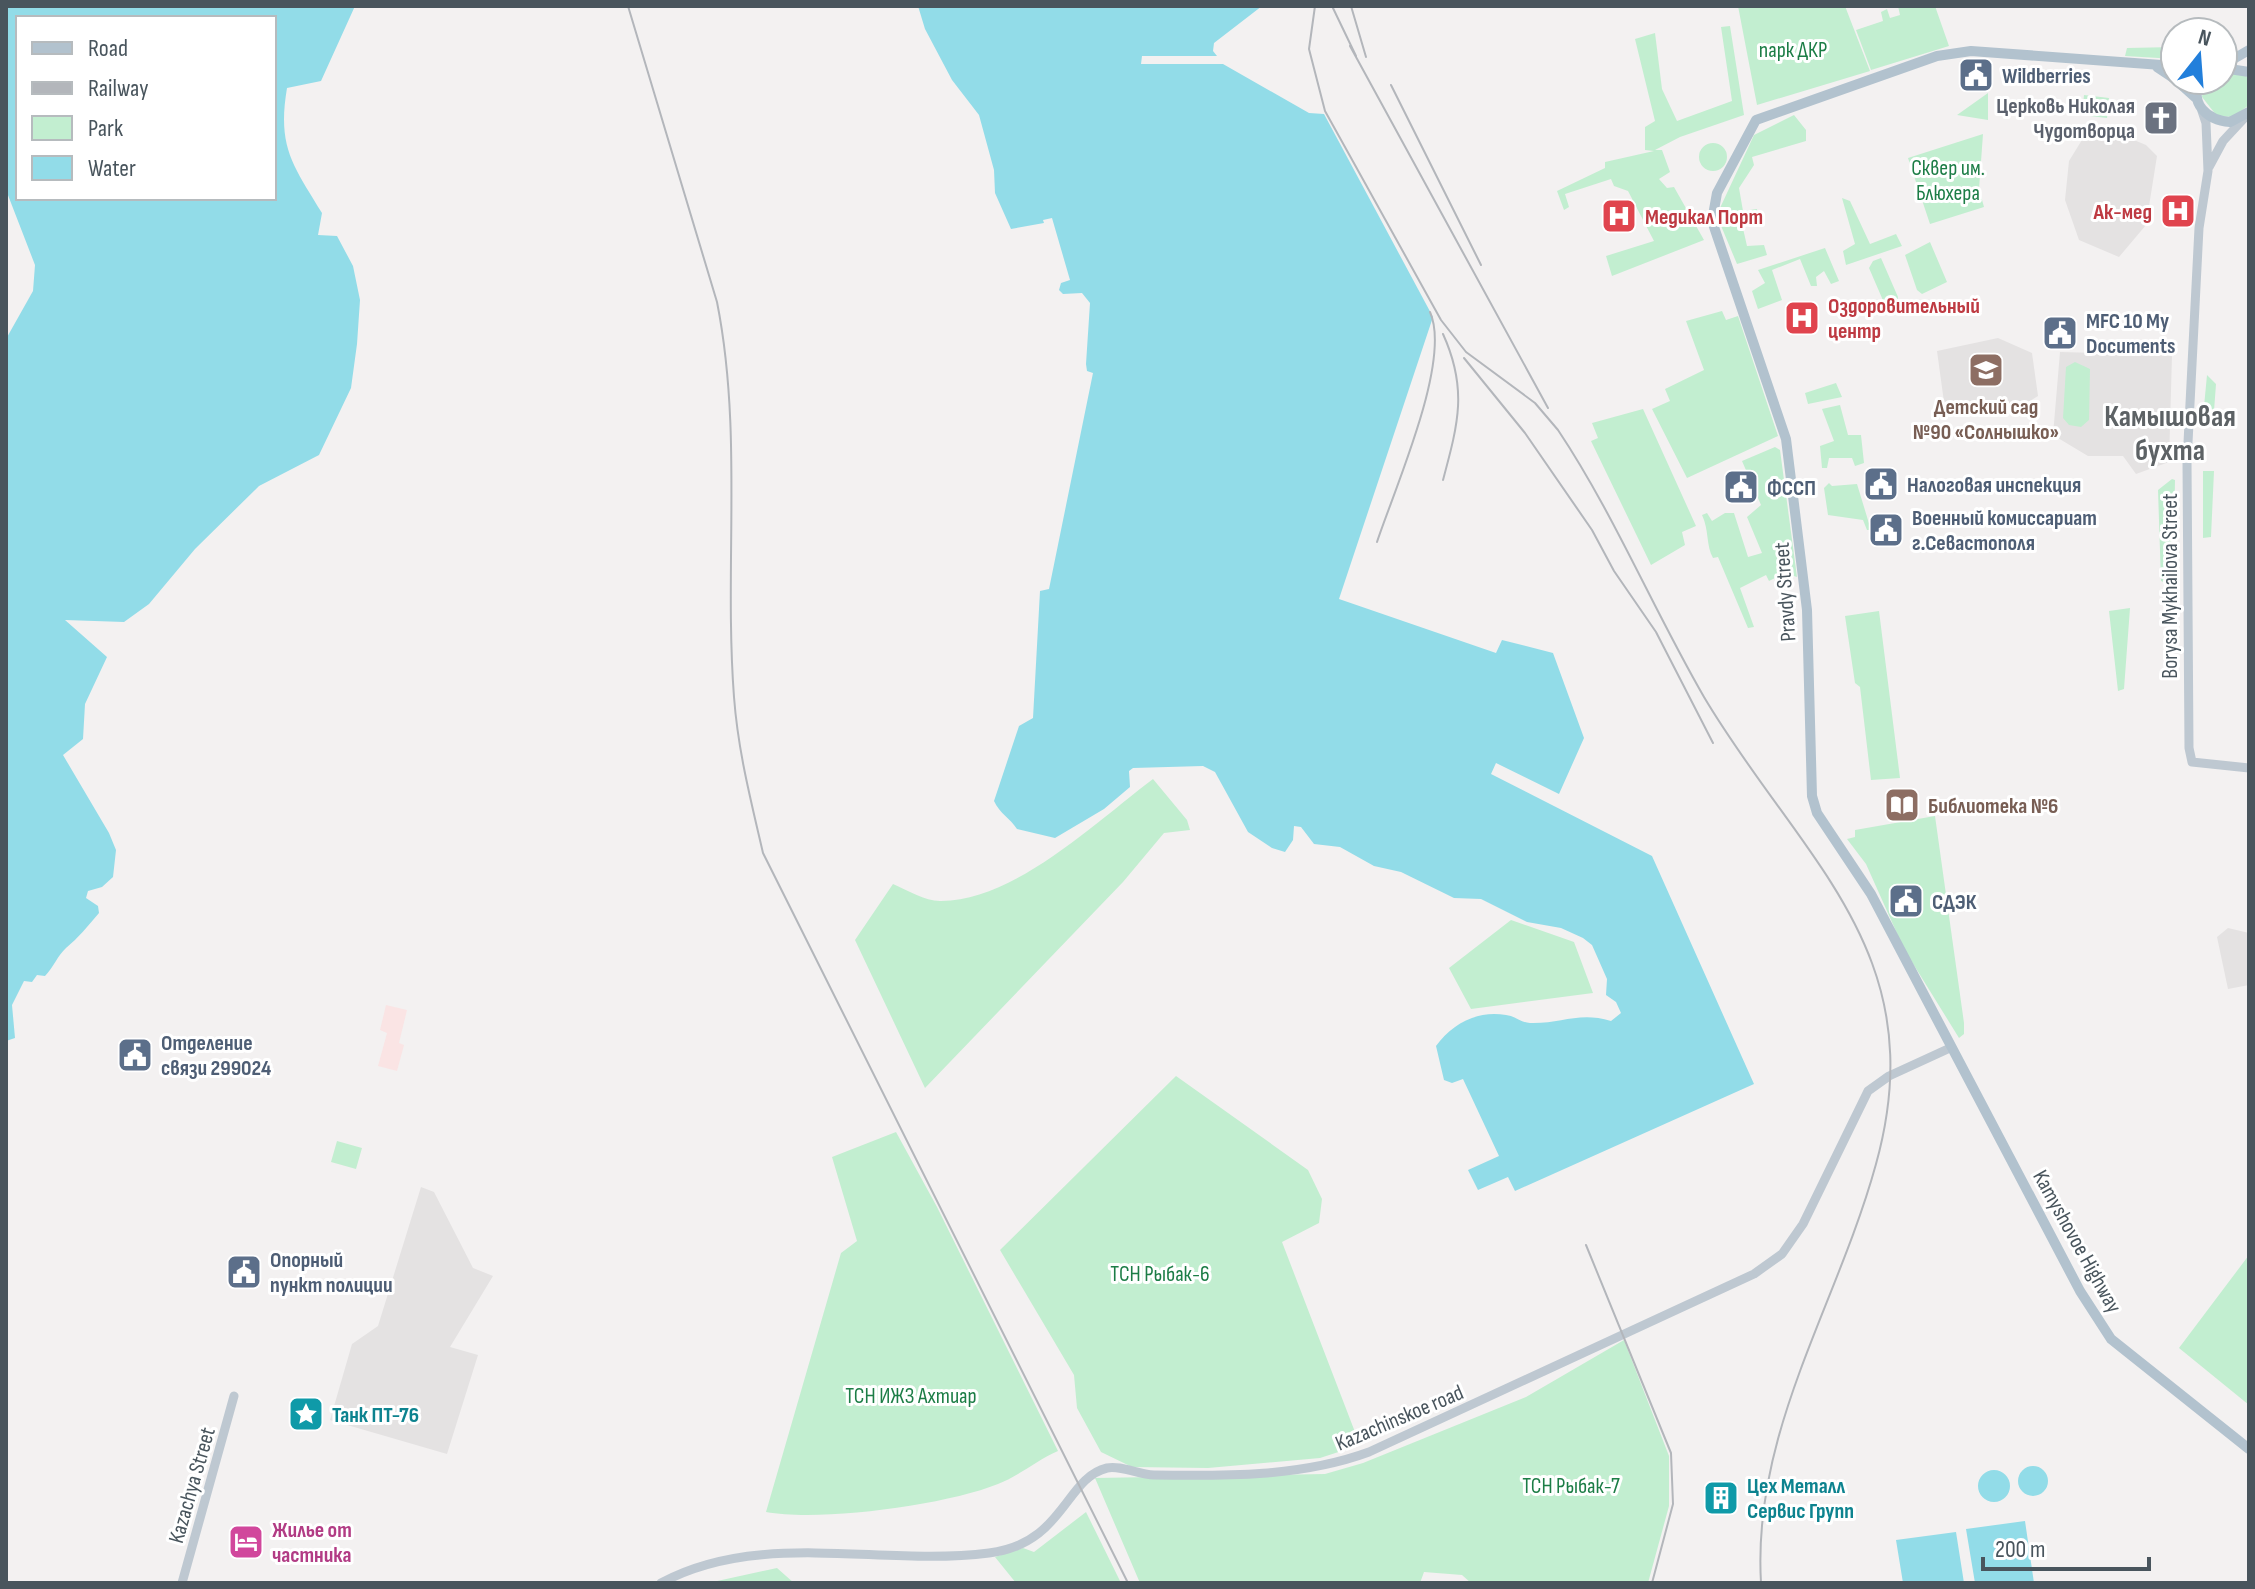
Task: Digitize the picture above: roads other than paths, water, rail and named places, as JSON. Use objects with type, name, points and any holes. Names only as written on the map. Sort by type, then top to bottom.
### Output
[{"type":"main road","name":"Pravdy Street","points":[[1950,1048],[1871,894],[1817,813],[1812,796],[1807,610],[1786,439],[1712,221],[1717,193],[1756,120],[1956,52],[2152,65]]},
{"type":"main road","points":[[2249,61],[2249,72]]},
{"type":"main road","points":[[2152,65],[2159,65]]},
{"type":"main road","points":[[2152,65],[2159,70]]},
{"type":"main road","points":[[2194,96],[2202,111],[2219,121],[2230,122],[2249,113]]},
{"type":"main road","name":"Borysa Mykhailova Street","points":[[2202,111],[2206,123],[2208,171],[2199,228],[2187,462],[2188,717],[2192,762],[2249,768]]},
{"type":"main road","name":"Borysa Mykhailova Street","points":[[2208,171],[2223,141],[2249,113]]},
{"type":"main road","name":"Kamyshovoe Highway","points":[[1950,1048],[2080,1291],[2111,1339],[2249,1449]]},
{"type":"main road","name":"Kazachinskoe road","points":[[661,1583],[738,1556],[965,1555],[1009,1550],[1046,1531],[1088,1479],[1111,1467],[1149,1475],[1294,1471],[1331,1466],[1369,1452],[1754,1274],[1782,1254],[1803,1224],[1868,1091],[1889,1076],[1950,1048]]},
{"type":"main road","name":"Kazachya Street","points":[[182,1583],[234,1396]]},
{"type":"water","points":[[6,6],[355,6],[321,81],[287,88],[284,108],[290,155],[322,213],[318,235],[337,236],[353,266],[360,300],[351,388],[319,455],[259,486],[195,549],[149,604],[124,622],[65,620],[107,657],[85,704],[83,739],[63,755],[116,850],[113,877],[102,887],[88,891],[86,898],[98,906],[99,913],[91,923],[63,951],[45,976],[37,975],[32,982],[24,981],[12,1005],[15,1038],[6,1041],[6,339],[33,291],[35,265],[6,190]]},
{"type":"water","points":[[918,6],[1262,6],[1214,43],[1213,51],[1217,56],[1142,56],[1141,64],[1223,64],[1309,113],[1324,114],[1433,317],[1339,599],[1496,653],[1502,640],[1553,653],[1584,738],[1559,794],[1496,763],[1491,774],[1652,856],[1754,1084],[1515,1191],[1508,1177],[1478,1190],[1468,1170],[1499,1156],[1463,1079],[1452,1083],[1444,1080],[1436,1046],[1458,1025],[1485,1015],[1506,1015],[1530,1023],[1589,1017],[1611,1021],[1621,1013],[1616,1002],[1606,995],[1607,979],[1592,945],[1561,928],[1527,922],[1481,899],[1454,898],[1401,872],[1374,866],[1340,847],[1314,844],[1301,827],[1294,826],[1293,840],[1285,852],[1272,848],[1248,832],[1215,772],[1203,766],[1133,768],[1129,771],[1130,787],[1104,809],[1055,838],[1017,829],[999,809],[994,801],[1019,726],[1033,718],[1040,591],[1049,589],[1093,373],[1087,371],[1086,364],[1090,303],[1082,293],[1063,294],[1059,290],[1061,283],[1070,280],[1052,218],[1043,220],[1044,223],[1011,229],[995,193],[994,170],[979,115],[952,80],[925,29]]},
{"type":"water","points":[[2033,1466],[2044,1470],[2048,1481],[2044,1492],[2033,1496],[2022,1492],[2018,1481],[2022,1470]]},
{"type":"water","points":[[1994,1470],[2005,1475],[2010,1486],[2005,1497],[1994,1502],[1983,1497],[1978,1486],[1983,1475]]},
{"type":"water","points":[[2025,1521],[2034,1583],[1975,1583],[1966,1529]]},
{"type":"water","points":[[1956,1532],[1964,1583],[1903,1583],[1896,1540]]},
{"type":"railway","points":[[628,6],[717,302],[725,351],[731,450],[731,648],[734,697],[742,756],[763,853],[1128,1583]]},
{"type":"railway","points":[[1315,6],[1309,49],[1325,111],[1441,320],[1466,352],[1535,403],[1558,430],[1597,495],[1704,697],[1816,860],[1848,911],[1873,965],[1888,1024],[1889,1089],[1876,1164],[1783,1421],[1770,1473],[1762,1527],[1761,1583]]},
{"type":"railway","points":[[1332,6],[1356,56]]},
{"type":"railway","points":[[1351,6],[1366,57]]},
{"type":"railway","points":[[1350,46],[1548,408]]},
{"type":"railway","points":[[1391,85],[1481,265]]},
{"type":"railway","points":[[1377,542],[1427,393],[1435,334],[1430,312]]},
{"type":"railway","points":[[1443,334],[1456,372],[1458,390],[1456,424],[1443,480]]},
{"type":"railway","points":[[1464,358],[1525,433],[1592,530],[1614,571],[1656,632],[1713,743]]},
{"type":"railway","points":[[1586,1245],[1671,1453],[1673,1504],[1652,1583]]},
{"type":"place","name":"Wildberries","points":[[1976,75]]},
{"type":"place","name":"Церковь Николая Чудотворца","points":[[2161,118]]},
{"type":"place","name":"Ак-мед","points":[[2178,211]]},
{"type":"place","name":"Медикал Порт","points":[[1619,216]]},
{"type":"place","name":"Оздоровительный центр","points":[[1802,318]]},
{"type":"place","name":"MFC 10 My Documents","points":[[2060,333]]},
{"type":"place","name":"Детский сад №90 «Солнышко»","points":[[1986,370]]},
{"type":"place","name":"Налоговая инспекция","points":[[1881,484]]},
{"type":"place","name":"ФССП","points":[[1741,487]]},
{"type":"place","name":"Военный комиссариат г.Севастополя","points":[[1886,530]]},
{"type":"place","name":"Библиотека №6","points":[[1902,805]]},
{"type":"place","name":"СДЭК","points":[[1906,901]]},
{"type":"place","name":"Отделение связи 299024","points":[[135,1055]]},
{"type":"place","name":"Опорный пункт полиции","points":[[244,1272]]},
{"type":"place","name":"Танк ПТ-76","points":[[306,1414]]},
{"type":"place","name":"Цех Металл Сервис Групп","points":[[1721,1498]]},
{"type":"place","name":"Жилье от частника","points":[[246,1542]]},
{"type":"district","name":"Камышовая бухта","points":[[2170,433]]},
{"type":"park label","name":"парк ДКР","points":[[1793,49]]},
{"type":"park label","name":"Сквер им. Блюхера","points":[[1948,180]]},
{"type":"park label","name":"ТСН Рыбак-6","points":[[1160,1273]]},
{"type":"park label","name":"ТСН ИЖЗ Ахтиар","points":[[911,1395]]},
{"type":"park label","name":"ТСН Рыбак-7","points":[[1571,1485]]}]
